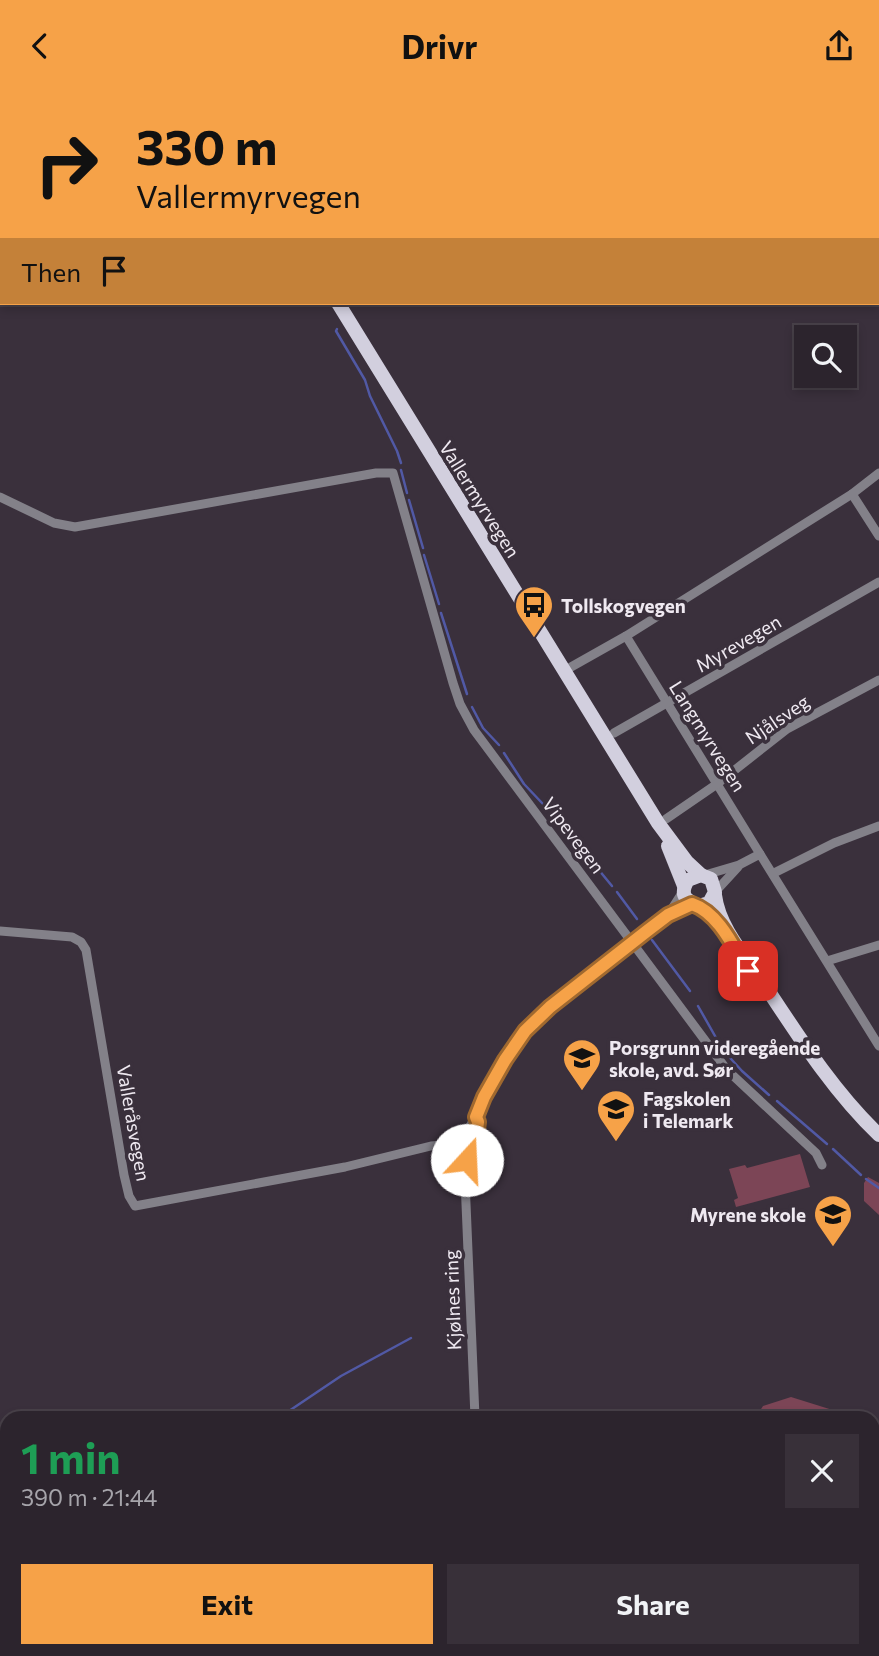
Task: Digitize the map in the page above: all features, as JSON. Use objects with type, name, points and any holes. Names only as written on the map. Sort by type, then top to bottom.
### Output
[{"type":"main road","name":"Vallermyrvegen","points":[[339,305],[687,862],[703,875]]},
{"type":"main road","name":"Vallermyrvegen","points":[[662,821],[684,888]]},
{"type":"main road","points":[[786,1021],[722,919],[713,882],[703,875],[690,878],[684,888],[685,897],[717,922],[760,988],[814,1060],[879,1135]]},
{"type":"main road","points":[[696,905],[709,903],[715,893]]},
{"type":"main road","points":[[842,1094],[879,1126]]},
{"type":"street","name":"Vipevegen","points":[[0,497],[54,523],[75,527],[376,473],[393,473],[460,704],[482,741],[727,1070],[816,1153],[822,1165]]},
{"type":"street","points":[[572,667],[852,494],[879,473]]},
{"type":"street","points":[[852,494],[879,536]]},
{"type":"street","name":"Myrevegen","points":[[614,733],[879,582]]},
{"type":"street","name":"Langmyrvegen","points":[[626,636],[879,1046]]},
{"type":"street","name":"Njålsveg","points":[[662,821],[717,784],[787,729],[879,680]]},
{"type":"street","points":[[774,873],[834,843],[879,826]]},
{"type":"street","points":[[703,875],[739,865],[761,854]]},
{"type":"street","points":[[715,893],[739,865]]},
{"type":"street","points":[[668,915],[684,888]]},
{"type":"street","points":[[466,1135],[484,1097],[525,1031],[550,1007],[668,915],[696,905]]},
{"type":"street","name":"Valleråsvegen","points":[[0,932],[72,937],[81,942],[86,950],[124,1175],[129,1196],[135,1206],[443,1145]]},
{"type":"street","points":[[827,961],[879,945]]},
{"type":"street","points":[[476,1117],[476,1138],[481,1148],[476,1158],[461,1158],[456,1144],[460,1137],[466,1135],[476,1138]]},
{"type":"street","name":"Kjølnes ring","points":[[461,1158],[465,1180],[475,1411]]},
{"type":"street","name":"Kjølnes ring","points":[[465,1180],[476,1158]]},
{"type":"shaded area","points":[[800,1154],[810,1187],[736,1207],[734,1200],[738,1198],[729,1169],[745,1165],[747,1168]]},
{"type":"shaded area","points":[[868,1177],[879,1183],[879,1215],[864,1201],[864,1183]]},
{"type":"shaded area","points":[[791,1397],[836,1411],[760,1411],[763,1406]]},
{"type":"waterway","points":[[337,329],[365,380],[401,463]]},
{"type":"waterway","points":[[401,470],[407,493]]},
{"type":"waterway","points":[[409,500],[423,548]]},
{"type":"waterway","points":[[424,555],[439,604]]},
{"type":"waterway","points":[[441,613],[467,694]]},
{"type":"waterway","points":[[472,707],[483,728],[499,745]]},
{"type":"waterway","points":[[504,753],[524,784],[580,843]]},
{"type":"waterway","points":[[584,852],[612,886]]},
{"type":"waterway","points":[[617,892],[637,919]]},
{"type":"waterway","points":[[652,940],[690,991]]},
{"type":"waterway","points":[[698,1006],[719,1043]]},
{"type":"waterway","points":[[722,1049],[769,1095]]},
{"type":"waterway","points":[[777,1101],[827,1144]]},
{"type":"waterway","points":[[833,1149],[861,1175]]},
{"type":"waterway","points":[[866,1179],[879,1188]]},
{"type":"waterway","points":[[289,1411],[341,1376],[411,1338]]},
{"type":"place","name":"Tollskogvegen","points":[[534,639]]},
{"type":"place","name":"Porsgrunn videregående skole, avd. Sør","points":[[582,1092]]},
{"type":"place","name":"Fagskolen i Telemark","points":[[616,1143]]},
{"type":"place","name":"Myrene skole","points":[[833,1248]]},
{"type":"route","points":[[467,1160],[476,1158],[481,1150],[476,1138],[476,1117],[484,1097],[525,1031],[550,1007],[668,915],[692,904],[699,906],[717,922],[748,971]]}]
